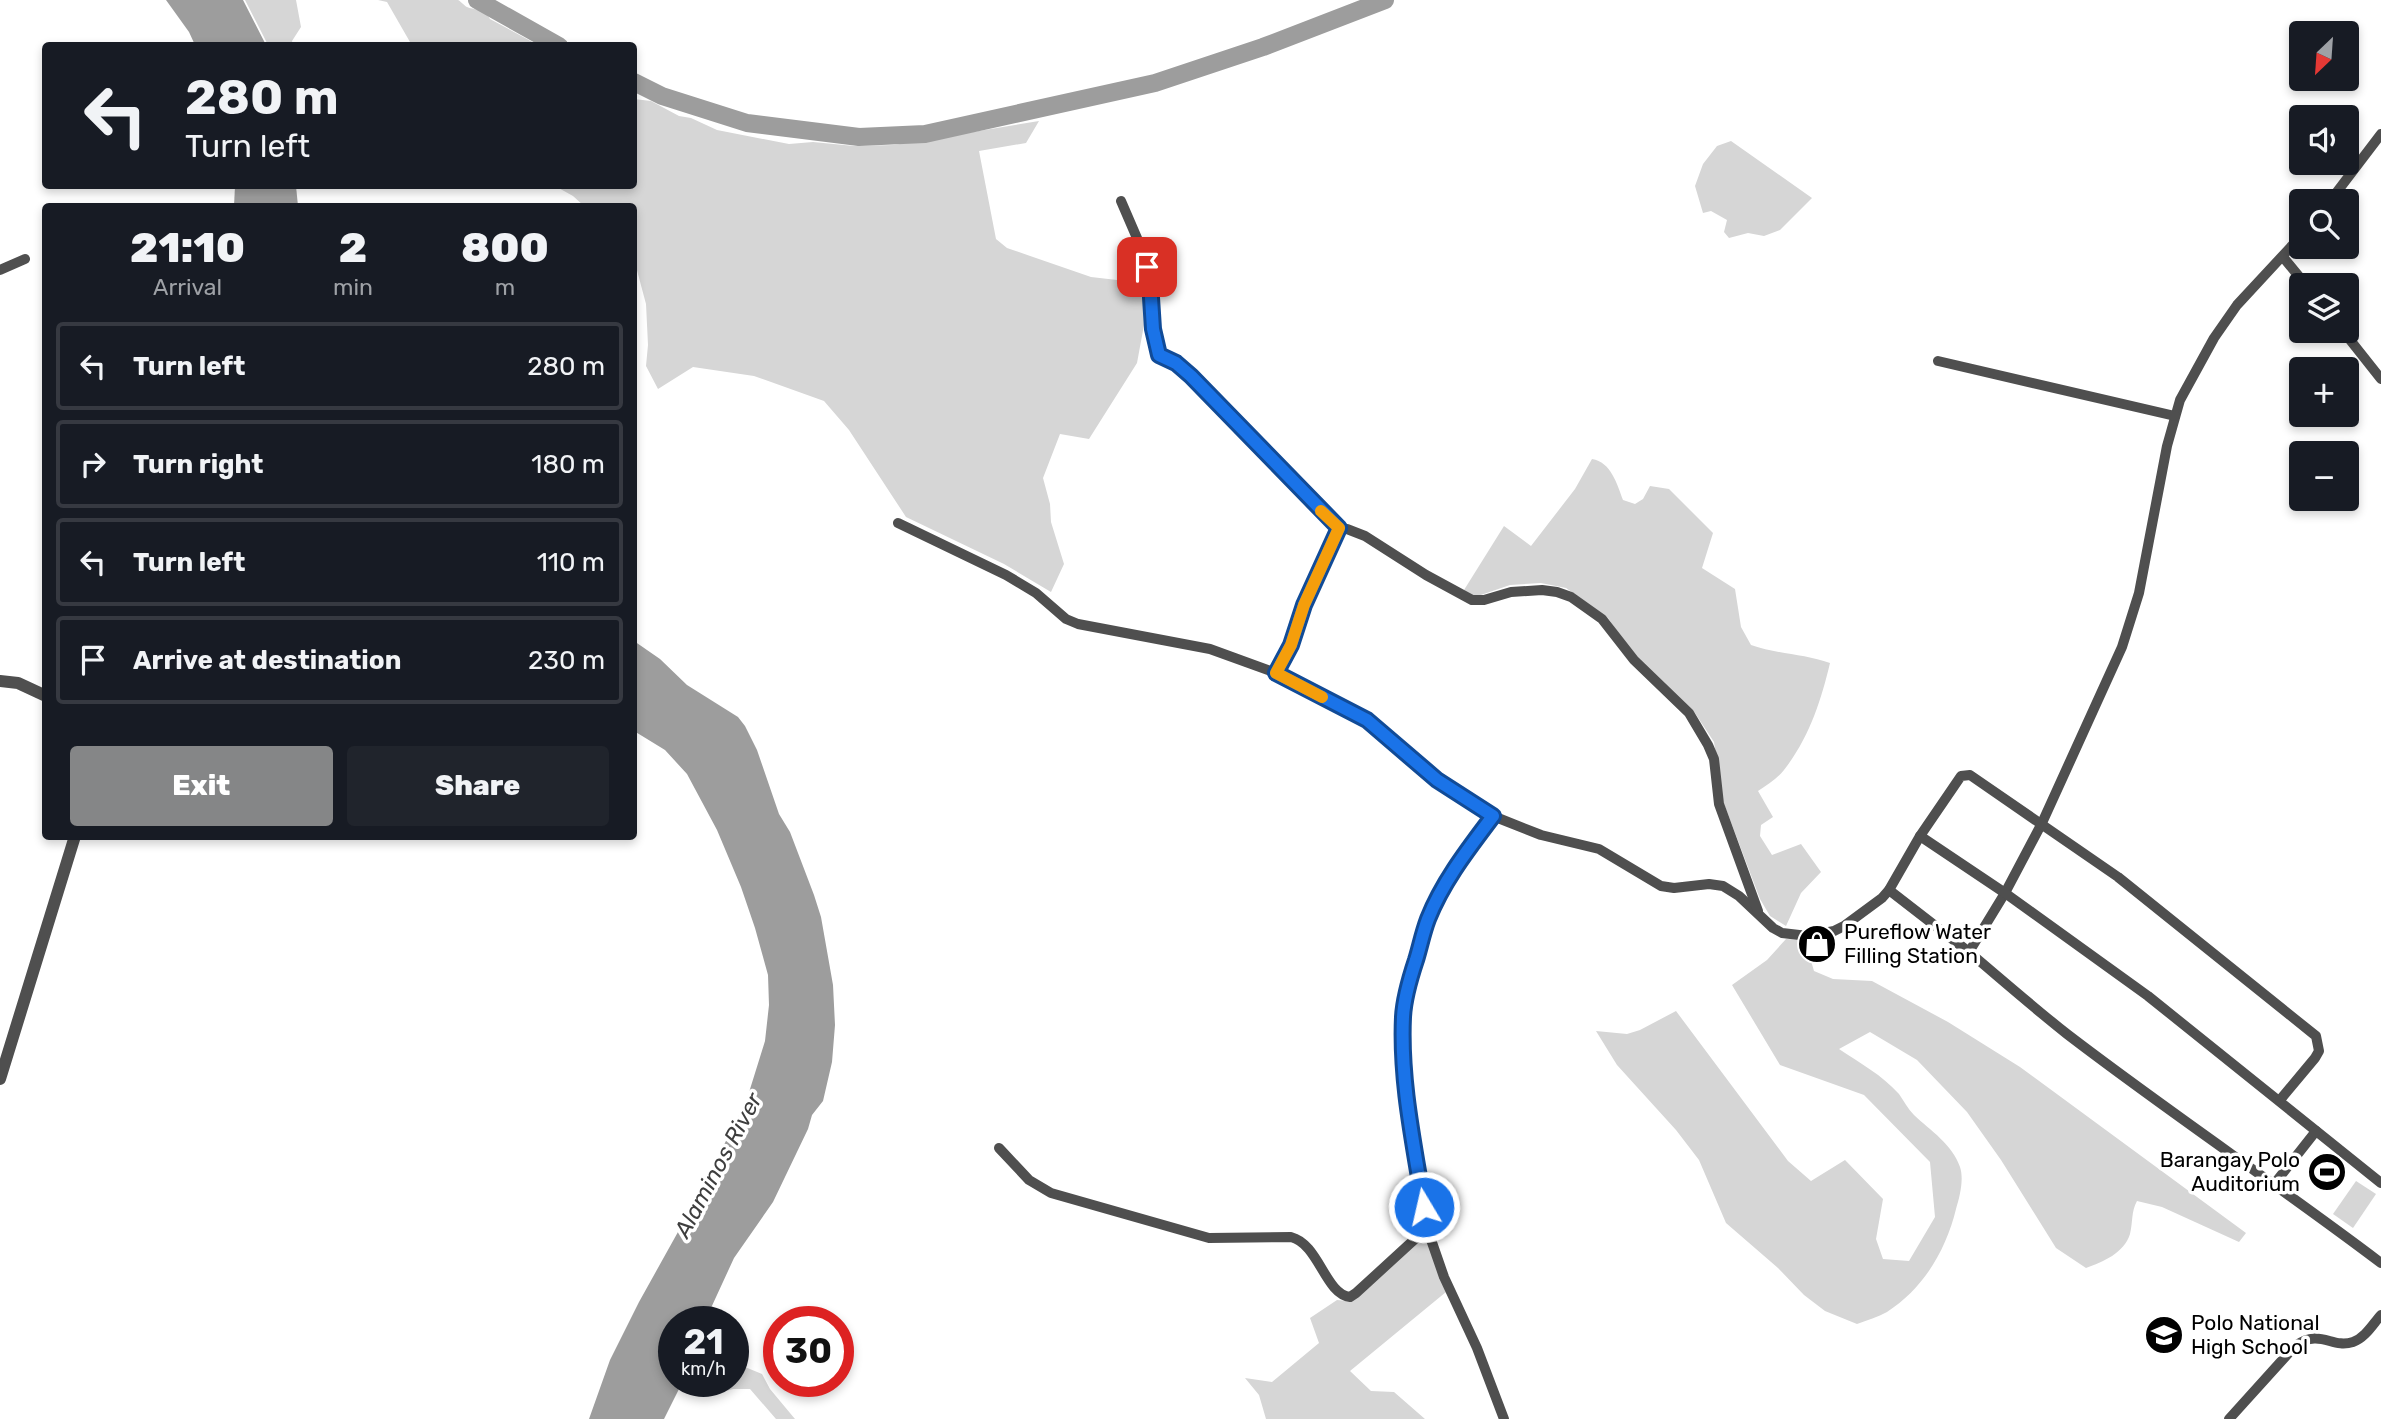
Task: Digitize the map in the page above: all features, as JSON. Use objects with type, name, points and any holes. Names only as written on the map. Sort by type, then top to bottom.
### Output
[{"type":"street","points":[[2339,189],[2381,134]]},
{"type":"street","points":[[1121,201],[1150,282],[1153,329],[1159,355],[1176,363],[1191,376],[1339,528],[1365,536],[1426,575],[1472,600],[1484,600],[1511,592],[1549,591],[1571,597],[1602,619],[1634,660],[1689,713],[1713,759],[1719,804],[1759,914]]},
{"type":"street","points":[[1969,952],[2005,893],[2042,823],[2122,647],[2139,593],[2175,416],[2185,390],[2214,338],[2244,298],[2289,250]]},
{"type":"street","points":[[2283,257],[2296,273]]},
{"type":"street","points":[[0,270],[25,259]]},
{"type":"street","points":[[2352,343],[2381,379]]},
{"type":"street","points":[[1938,361],[2175,416]]},
{"type":"street","points":[[898,523],[1006,575],[1035,593],[1066,619],[1078,624],[1210,649],[1276,673],[1367,720],[1437,780],[1493,816],[1541,835],[1599,849],[1661,886],[1723,886],[1739,895],[1773,928],[1782,933],[1801,936],[1819,934],[1844,926],[1882,898],[1961,776],[1969,775],[2118,877],[2316,1036],[2319,1051],[2280,1100]]},
{"type":"street","points":[[1276,673],[1291,645],[1304,605],[1339,528]]},
{"type":"street","points":[[0,681],[18,683],[42,694]]},
{"type":"street","points":[[1493,816],[1463,856],[1429,919],[1407,987],[1403,1016],[1403,1063],[1427,1228],[1444,1278],[1504,1419]]},
{"type":"street","points":[[1920,836],[2005,893],[2148,996],[2381,1183]]},
{"type":"street","points":[[0,1079],[74,840]]},
{"type":"street","points":[[1889,890],[2075,1040],[2381,1264]]},
{"type":"street","points":[[2274,1184],[2316,1131]]},
{"type":"street","points":[[999,1148],[1029,1181],[1051,1193],[1209,1238],[1298,1239],[1310,1250],[1344,1296],[1350,1297],[1356,1293],[1427,1228]]},
{"type":"street","points":[[2229,1419],[2295,1346],[2309,1338],[2318,1337],[2352,1343],[2361,1338],[2381,1315]]},
{"type":"shaded area","points":[[245,0],[296,0],[301,27],[292,42],[266,42]]},
{"type":"shaded area","points":[[378,0],[458,0],[467,7],[483,11],[490,19],[532,42],[410,42],[387,2]]},
{"type":"shaded area","points":[[637,99],[651,101],[679,116],[691,118],[717,130],[789,144],[813,142],[854,146],[894,145],[1039,121],[1026,143],[979,151],[996,239],[1007,248],[1091,277],[1143,283],[1144,325],[1137,363],[1089,439],[1060,434],[1043,478],[1050,504],[1051,522],[1064,564],[1051,592],[1004,564],[906,517],[849,430],[824,401],[754,376],[693,367],[658,389],[646,366],[646,304],[637,270],[637,203],[581,203],[560,189],[637,189]]},
{"type":"shaded area","points":[[1731,141],[1812,198],[1780,230],[1764,236],[1748,233],[1729,238],[1724,232],[1727,220],[1711,211],[1703,213],[1695,186],[1703,164],[1717,146]]},
{"type":"shaded area","points":[[1592,459],[1609,469],[1623,500],[1635,504],[1643,499],[1650,486],[1669,489],[1713,533],[1702,568],[1735,589],[1741,627],[1751,645],[1830,663],[1818,705],[1793,758],[1782,773],[1758,791],[1773,817],[1761,825],[1760,836],[1772,855],[1801,844],[1821,872],[1801,893],[1786,926],[1770,916],[1760,899],[1723,801],[1714,742],[1695,713],[1632,653],[1608,618],[1566,588],[1541,583],[1510,585],[1475,597],[1464,590],[1504,526],[1531,546],[1575,489]]},
{"type":"shaded area","points":[[1786,939],[1805,940],[1814,971],[1833,979],[1872,981],[1948,1022],[2020,1067],[2246,1233],[2239,1242],[2162,1207],[2137,1201],[2127,1241],[2118,1252],[2106,1260],[2086,1268],[2056,1248],[2001,1160],[1967,1112],[1917,1060],[1870,1032],[1839,1049],[1885,1081],[1899,1094],[1914,1115],[1946,1145],[1960,1167],[1961,1188],[1952,1224],[1940,1253],[1912,1292],[1884,1314],[1857,1324],[1825,1311],[1726,1223],[1699,1160],[1676,1130],[1617,1065],[1596,1031],[1627,1034],[1676,1011],[1788,1161],[1811,1181],[1845,1160],[1883,1199],[1876,1239],[1883,1259],[1909,1261],[1935,1217],[1930,1162],[1864,1095],[1780,1065],[1732,985],[1767,960]]},
{"type":"shaded area","points":[[2356,1181],[2376,1194],[2353,1228],[2333,1214]]},
{"type":"shaded area","points":[[1425,1234],[1446,1292],[1350,1371],[1371,1391],[1394,1392],[1425,1419],[1266,1419],[1259,1395],[1245,1378],[1272,1382],[1319,1343],[1310,1318],[1337,1300],[1348,1301]]},
{"type":"shaded area","points":[[749,1369],[763,1376],[763,1397],[777,1397],[795,1419],[776,1419],[750,1389]]},
{"type":"water","points":[[166,0],[243,0],[264,42],[194,42]]},
{"type":"water","points":[[235,189],[296,189],[298,203],[234,203]]},
{"type":"water","name":"Alaminos River","points":[[637,643],[660,659],[687,685],[738,717],[757,750],[779,814],[790,832],[821,917],[833,985],[835,1025],[832,1062],[823,1101],[812,1115],[773,1202],[734,1258],[712,1306],[658,1306],[658,1397],[675,1397],[664,1419],[589,1419],[610,1360],[746,1102],[765,1041],[769,1005],[768,975],[755,928],[717,830],[687,774],[665,750],[637,733]]},
{"type":"waterway","points":[[477,0],[552,42]]},
{"type":"waterway","points":[[637,84],[662,96],[747,123],[859,137],[925,134],[1155,83],[1263,47],[1385,0]]},
{"type":"slow traffic","points":[[1321,511],[1339,528],[1304,605],[1291,645],[1276,673],[1322,697]]},
{"type":"place","name":"Pureflow Water Filling Station","points":[[1817,944]]},
{"type":"place","name":"Barangay Polo Auditorium","points":[[2327,1172]]},
{"type":"place","name":"Polo National High School","points":[[2164,1335]]},
{"type":"route","points":[[1147,267],[1153,306],[1153,329],[1159,355],[1176,363],[1191,376],[1339,528],[1304,605],[1291,645],[1276,673],[1367,720],[1437,780],[1493,816],[1463,856],[1445,886],[1429,919],[1407,987],[1403,1016],[1403,1063],[1424,1207]]}]
